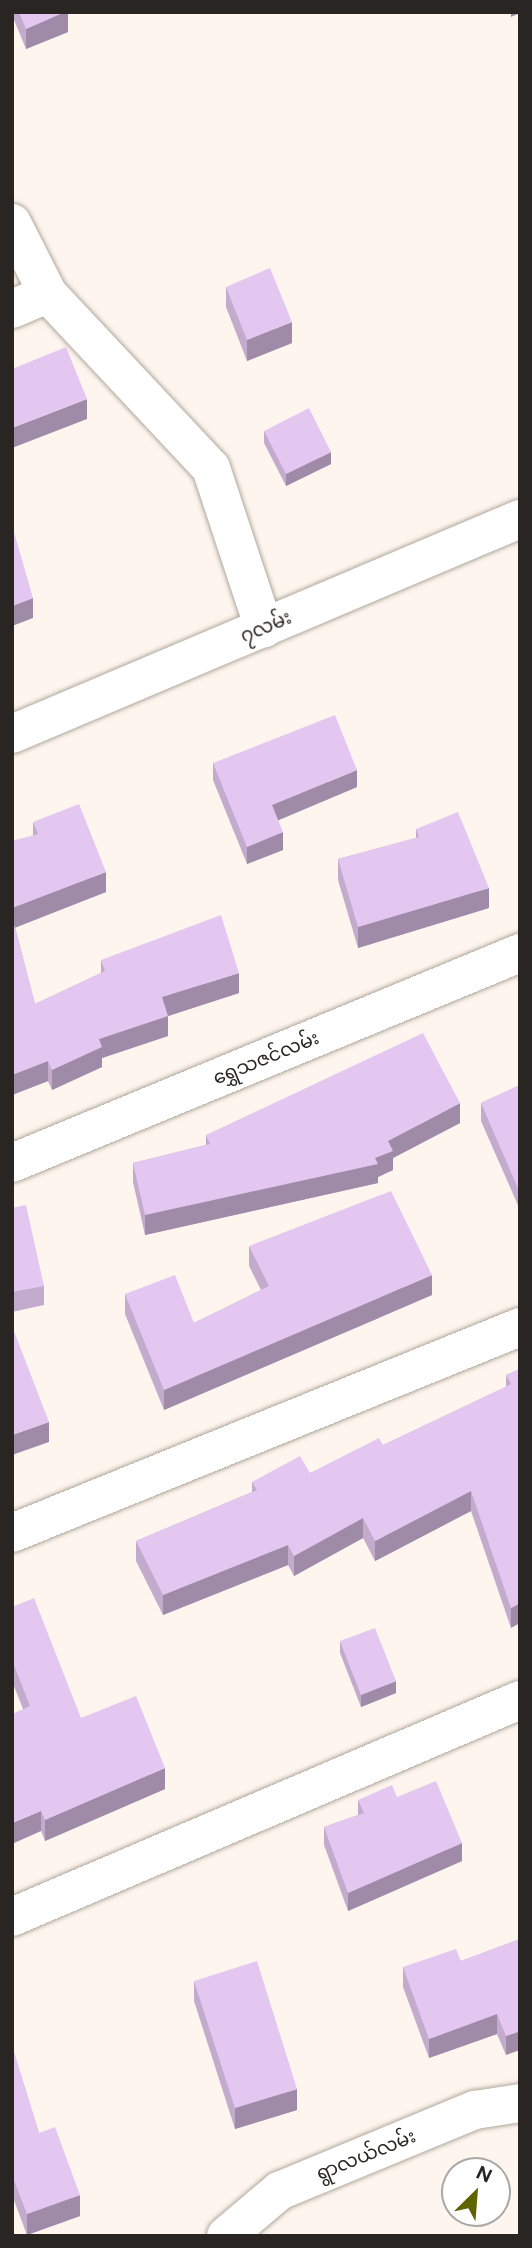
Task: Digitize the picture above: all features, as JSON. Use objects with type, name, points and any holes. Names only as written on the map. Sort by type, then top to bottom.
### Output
[{"type":"street","points":[[12,223],[48,294],[211,468],[264,628]]},
{"type":"street","points":[[12,309],[48,294]]},
{"type":"street","name":"၇လမ်း","points":[[12,734],[520,519]]},
{"type":"street","name":"ရွှေသဇင်လမ်း","points":[[12,1163],[520,953]]},
{"type":"street","points":[[12,1533],[520,1327]]},
{"type":"street","points":[[12,1917],[520,1700]]},
{"type":"street","name":"ရွာလယ်လမ်း","points":[[226,2236],[279,2191],[475,2110],[520,2103]]},
{"type":"building","points":[[19,12],[65,12],[26,29]]},
{"type":"building","points":[[270,268],[292,322],[247,340],[226,287]]},
{"type":"building","points":[[66,347],[87,399],[12,428],[12,369]]},
{"type":"building","points":[[309,408],[331,452],[286,474],[264,431]]},
{"type":"building","points":[[12,525],[33,598],[12,606]]},
{"type":"building","points":[[335,715],[357,770],[272,805],[283,832],[247,847],[213,763]]},
{"type":"building","points":[[79,804],[106,872],[12,908],[12,841],[38,834],[33,822]]},
{"type":"building","points":[[458,812],[489,888],[358,927],[338,859],[419,837],[416,829]]},
{"type":"building","points":[[221,915],[239,973],[162,997],[168,1016],[99,1039],[102,1047],[52,1070],[48,1061],[12,1075],[12,917],[35,1004],[105,971],[101,960]]},
{"type":"building","points":[[423,1033],[460,1103],[388,1141],[393,1151],[375,1158],[378,1164],[145,1215],[133,1163],[210,1144],[206,1135]]},
{"type":"building","points":[[520,1085],[520,1193],[481,1103]]},
{"type":"building","points":[[391,1191],[432,1275],[164,1390],[125,1294],[175,1275],[194,1323],[269,1286],[249,1246]]},
{"type":"building","points":[[26,1205],[44,1286],[12,1292],[12,1208]]},
{"type":"building","points":[[12,1326],[49,1422],[12,1435]]},
{"type":"building","points":[[520,1369],[520,1603],[511,1608],[471,1491],[375,1541],[363,1518],[294,1556],[288,1545],[163,1595],[136,1541],[257,1490],[252,1482],[300,1456],[310,1473],[379,1438],[383,1445],[511,1384],[506,1375]]},
{"type":"building","points":[[34,1598],[81,1718],[136,1696],[165,1768],[45,1820],[41,1811],[12,1823],[12,1714],[30,1706],[12,1660],[12,1607]]},
{"type":"building","points":[[375,1628],[396,1681],[361,1695],[340,1641]]},
{"type":"building","points":[[436,1781],[462,1843],[348,1893],[324,1827],[364,1813],[358,1800],[392,1785],[397,1797]]},
{"type":"building","points":[[520,1939],[520,2031],[506,2036],[497,2014],[429,2039],[403,1967],[456,1949],[461,1961]]},
{"type":"building","points":[[257,1961],[297,2089],[235,2108],[194,1981]]},
{"type":"building","points":[[12,2046],[39,2133],[55,2127],[80,2195],[27,2214],[12,2175]]}]
